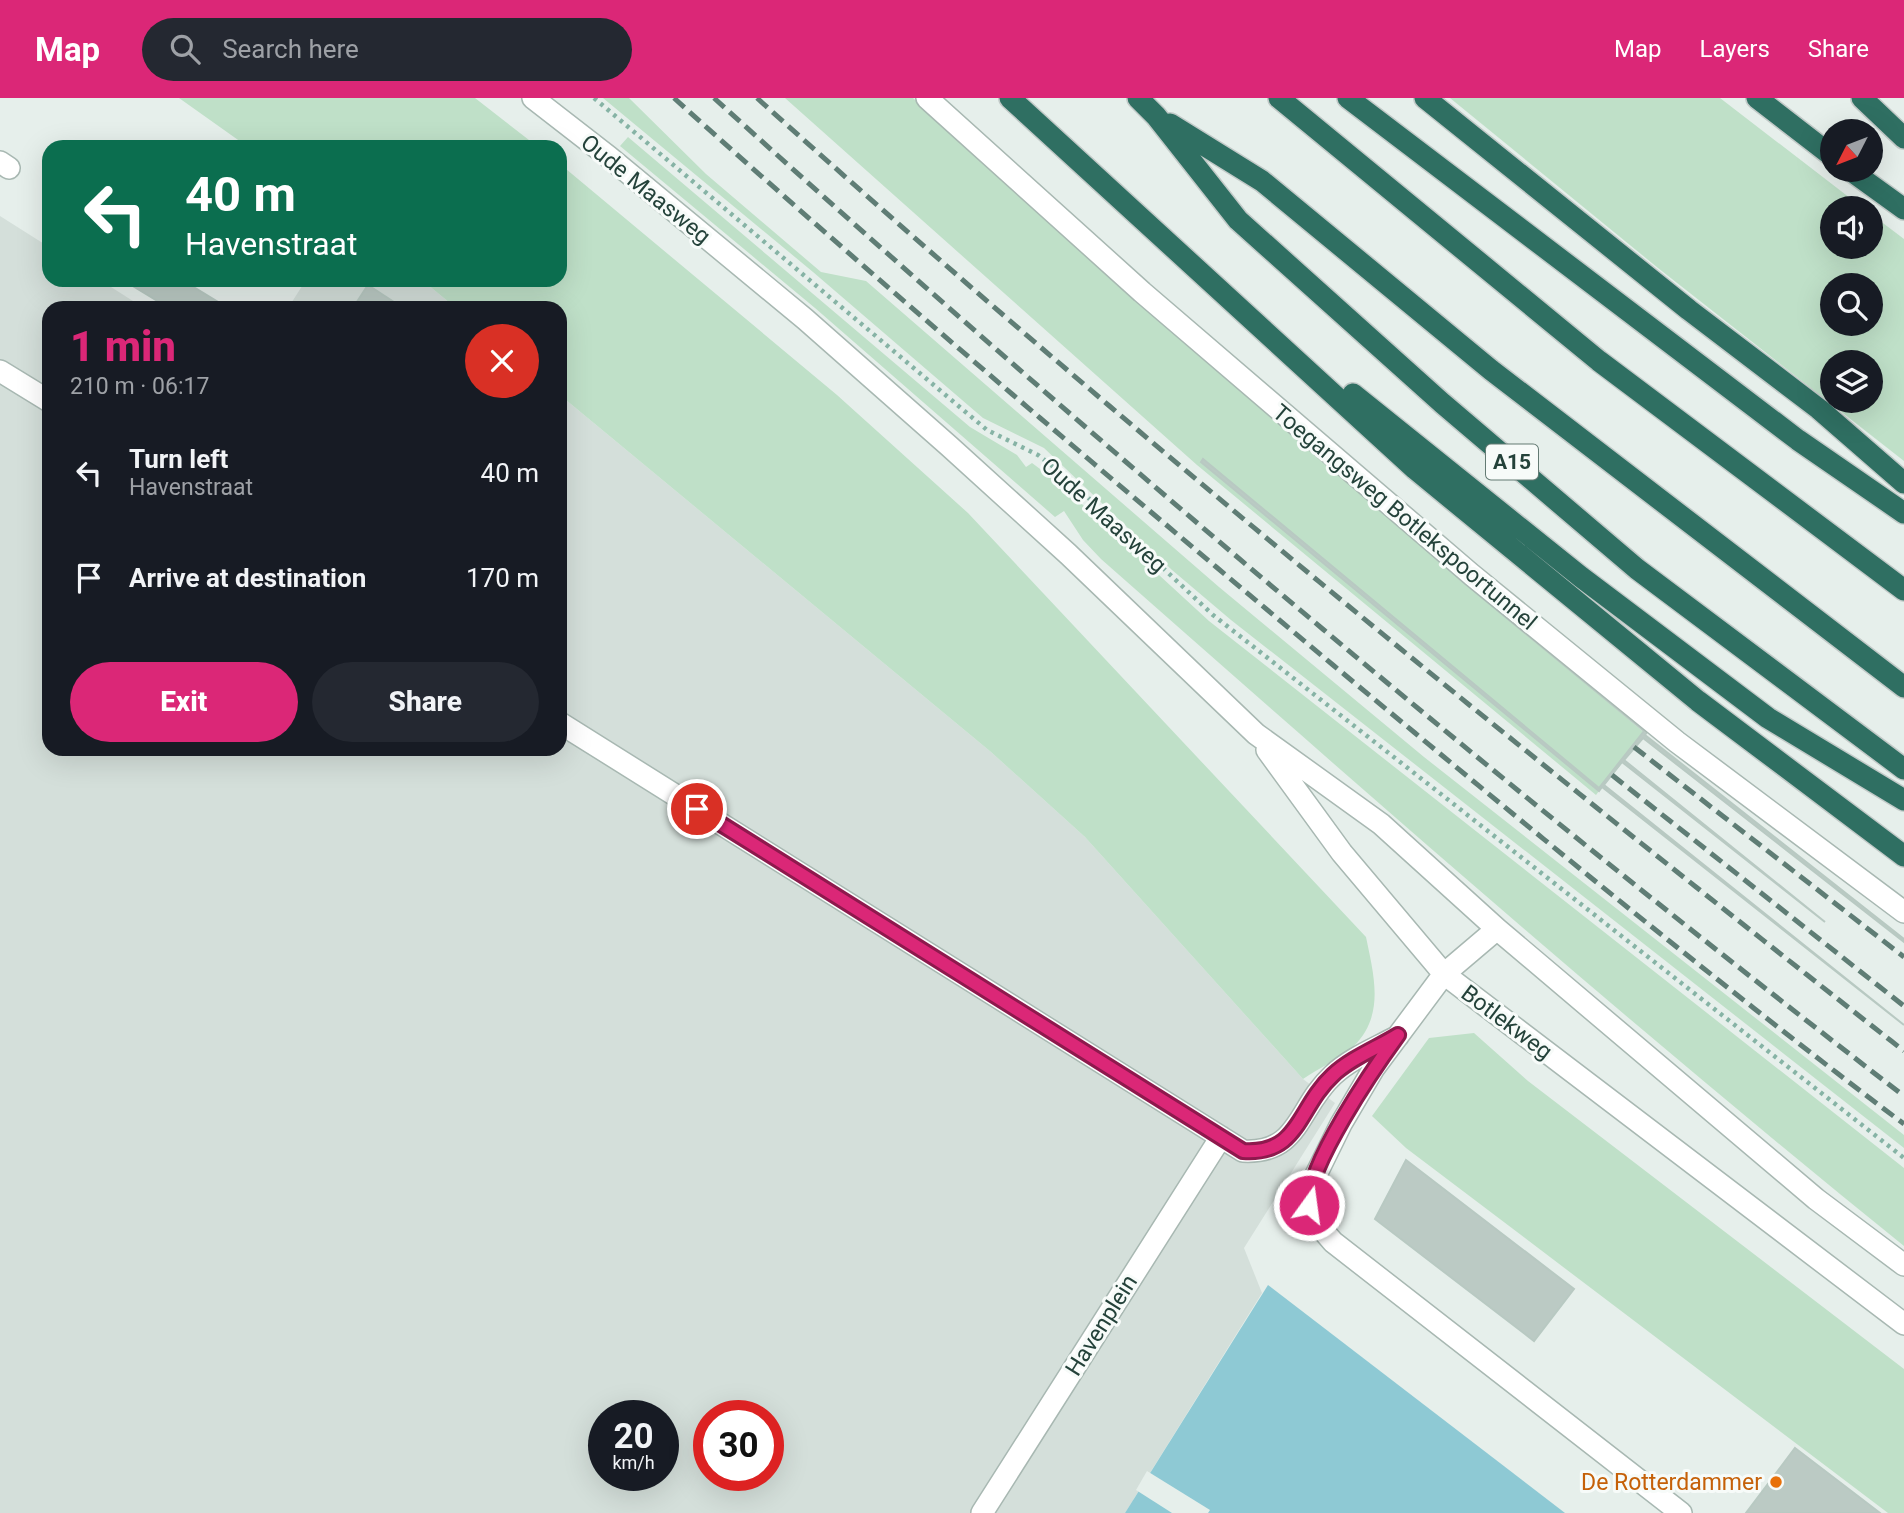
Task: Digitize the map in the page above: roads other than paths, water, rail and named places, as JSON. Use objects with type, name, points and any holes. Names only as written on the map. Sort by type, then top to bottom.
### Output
[{"type":"highway","name":"A15","points":[[1010,98],[1415,469],[1698,701],[1904,856]]},
{"type":"highway","name":"A15","points":[[1138,98],[1156,116],[1238,220],[1442,403],[1637,569],[1904,769]]},
{"type":"highway","points":[[1279,98],[1599,361],[1904,590]]},
{"type":"highway","points":[[1348,98],[1787,432],[1904,513]]},
{"type":"highway","points":[[1424,98],[1689,310],[1819,409],[1904,483]]},
{"type":"highway","points":[[1757,98],[1820,147]]},
{"type":"highway","points":[[1862,98],[1904,138]]},
{"type":"highway","name":"A15","points":[[1156,116],[1262,181],[1492,370],[1904,687]]},
{"type":"highway","points":[[1867,182],[1904,209]]},
{"type":"highway","name":"A15","points":[[1190,264],[1581,578],[1768,718],[1904,800]]},
{"type":"street","name":"Oude Maasweg","points":[[533,98],[794,311],[939,437],[1068,554],[1256,734],[1381,824],[1497,929]]},
{"type":"street","name":"Toegangsweg Botlekspoortunnel","points":[[927,98],[1142,292],[1482,584],[1677,742],[1904,912]]},
{"type":"street","points":[[0,371],[42,397]]},
{"type":"street","points":[[567,727],[1243,1151],[1264,1153],[1280,1146],[1318,1091],[1334,1074],[1398,1035]]},
{"type":"street","name":"Oude Maasweg","points":[[1256,734],[1342,853],[1444,974]]},
{"type":"street","points":[[1444,974],[1497,929],[1816,1199],[1904,1265]]},
{"type":"street","name":"Botlekweg","points":[[1681,1513],[1333,1242],[1315,1221],[1308,1191],[1341,1124],[1374,1068],[1444,974],[1904,1324]]},
{"type":"street","name":"Havenplein","points":[[982,1513],[1221,1137]]},
{"type":"water","points":[[1268,1285],[1565,1513],[1125,1513]]},
{"type":"railway","points":[[674,98],[918,314],[1333,665],[1687,955],[1904,1124]]},
{"type":"railway","points":[[714,98],[1004,356],[1299,609],[1599,856],[1904,1096]]},
{"type":"railway","points":[[757,98],[1037,344],[1323,585],[1612,820],[1904,1051]]},
{"type":"railway","points":[[1634,747],[1904,957]]},
{"type":"railway","points":[[1612,775],[1904,1006]]},
{"type":"place","name":"De Rotterdammer","points":[[1776,1482]]}]
